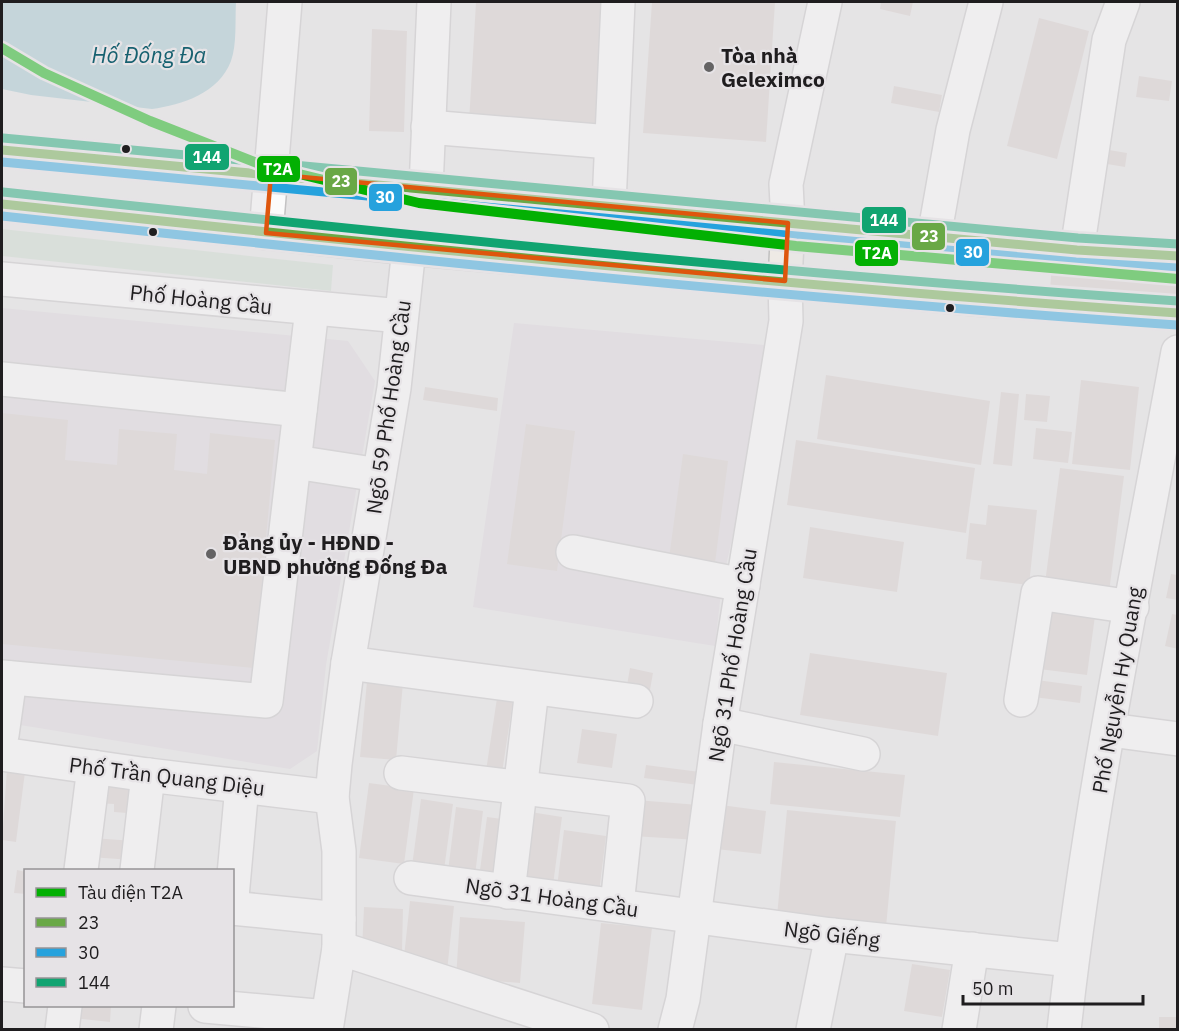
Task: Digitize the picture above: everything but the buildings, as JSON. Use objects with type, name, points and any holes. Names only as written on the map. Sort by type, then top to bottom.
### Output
[{"type":"main road","points":[[2,150],[609,204],[1077,250],[1178,256]]},
{"type":"main road","points":[[2,204],[409,248],[977,299],[1178,313]]},
{"type":"main road","points":[[785,281],[788,223]]},
{"type":"street","points":[[266,233],[285,2]]},
{"type":"street","points":[[426,188],[434,2]]},
{"type":"street","points":[[609,204],[618,2]]},
{"type":"street","points":[[788,223],[786,184],[825,2]]},
{"type":"street","points":[[934,237],[953,130],[986,2]]},
{"type":"street","points":[[1077,250],[1109,40],[1123,2]]},
{"type":"street","points":[[428,127],[610,142]]},
{"type":"street","name":"Ngõ 59 Phố Hoàng Cầu","points":[[326,1023],[339,934],[339,851],[332,797],[348,663],[394,388],[409,248]]},
{"type":"street","name":"Phố Hoàng Cầu","points":[[2,279],[401,316]]},
{"type":"street","name":"Ngõ 31 Phố Hoàng Cầu","points":[[675,1029],[683,999],[720,724],[786,321],[785,281]]},
{"type":"street","points":[[2,735],[6,678],[266,701],[312,309]]},
{"type":"street","name":"Phố Nguyễn Hy Quang","points":[[1064,1029],[1071,960],[1178,352]]},
{"type":"street","points":[[2,379],[300,410]]},
{"type":"street","points":[[295,462],[379,475]]},
{"type":"street","points":[[573,552],[743,585]]},
{"type":"street","points":[[1021,700],[1038,593],[1132,607]]},
{"type":"street","points":[[348,663],[636,701]]},
{"type":"street","points":[[508,892],[532,689]]},
{"type":"street","points":[[720,724],[863,754]]},
{"type":"street","points":[[1110,730],[1178,739]]},
{"type":"street","name":"Phố Trần Quang Diệu","points":[[2,754],[148,775],[332,797]]},
{"type":"street","points":[[81,869],[94,767]]},
{"type":"street","points":[[401,773],[628,801],[617,905]]},
{"type":"street","points":[[136,869],[148,775]]},
{"type":"street","points":[[234,877],[243,786]]},
{"type":"street","name":"Ngõ 31 Hoàng Cầu","points":[[411,878],[693,917]]},
{"type":"street","points":[[234,908],[339,934],[592,1029]]},
{"type":"street","name":"Ngõ Giếng","points":[[693,917],[832,935],[1071,960]]},
{"type":"street","points":[[813,1029],[832,935]]},
{"type":"street","points":[[959,1029],[972,949]]},
{"type":"street","points":[[2,984],[24,987]]},
{"type":"street","points":[[62,1029],[65,1007]]},
{"type":"street","points":[[156,1029],[159,1007]]},
{"type":"street","points":[[226,1012],[326,1023]]},
{"type":"highlighted area","points":[[271,174],[788,223],[785,281],[266,233]]},
{"type":"shaded area","points":[[2,308],[348,341],[375,381],[326,665],[317,751],[290,769],[2,722]]},
{"type":"shaded area","points":[[514,323],[776,346],[722,583],[715,646],[473,607]]},
{"type":"green space","points":[[2,229],[333,265],[331,291],[2,256]]},
{"type":"water","name":"Hố Đống Đa","points":[[2,2],[236,2],[233,55],[225,72],[209,89],[187,100],[152,109],[31,95],[2,89]]},
{"type":"metro line","name":"T2A","points":[[2,48],[44,73],[150,121],[262,165],[419,203],[796,246],[1178,279]]},
{"type":"transit line","name":"144","points":[[3,138],[1078,238],[1178,244]]},
{"type":"transit line","name":"23","points":[[2,150],[1077,250],[1178,256]]},
{"type":"transit line","name":"30","points":[[2,162],[1076,262],[1177,268]]},
{"type":"transit line","name":"144","points":[[3,192],[590,252],[1178,301]]},
{"type":"transit line","name":"23","points":[[2,204],[589,264],[1178,313]]},
{"type":"transit line","name":"30","points":[[2,216],[589,276],[1177,325]]},
{"type":"place","name":"Tòa nhà Geleximco","points":[[709,67]]},
{"type":"place","name":"Đảng ủy - HĐND - UBND phường Đống Đa","points":[[211,554]]}]
